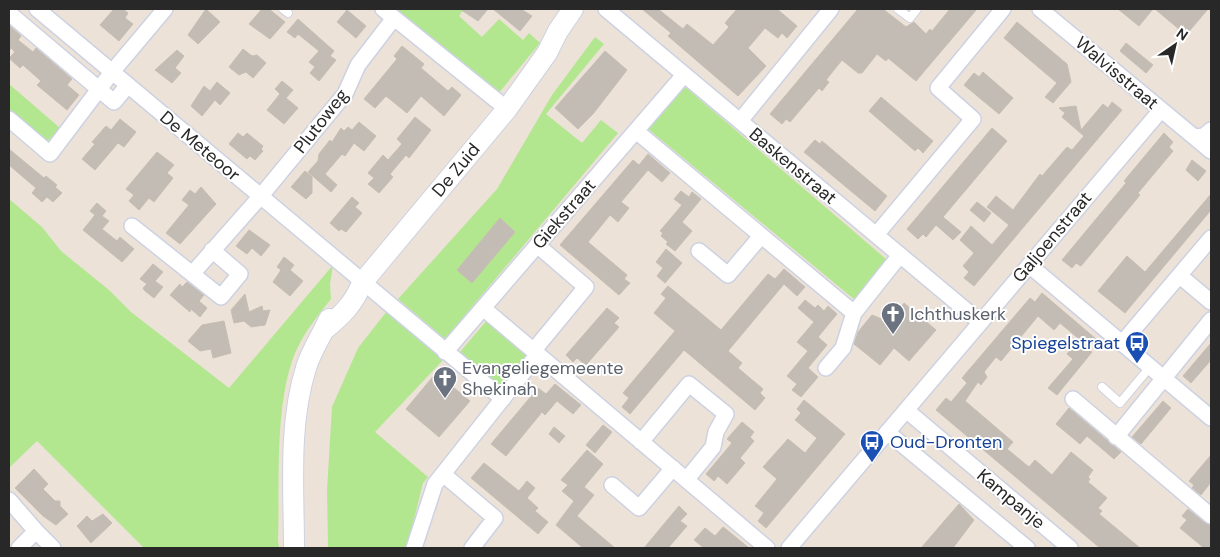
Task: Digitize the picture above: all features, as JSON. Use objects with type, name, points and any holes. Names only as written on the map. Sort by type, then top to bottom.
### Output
[{"type":"street","name":"De Meteoor","points":[[37,9],[445,352]]},
{"type":"street","points":[[9,119],[50,154],[112,72],[165,9]]},
{"type":"street","name":"De Zuid","points":[[294,548],[295,450],[298,398],[306,366],[324,330],[349,307],[362,283],[507,109],[547,53],[558,30],[573,9]]},
{"type":"street","name":"De Zuid","points":[[547,53],[559,44],[585,9]]},
{"type":"street","name":"Baskenstraat","points":[[606,9],[980,322]]},
{"type":"street","points":[[740,121],[831,9]]},
{"type":"street","points":[[876,235],[973,119],[938,88],[1003,9]]},
{"type":"street","name":"Walvisstraat","points":[[1040,9],[1211,151]]},
{"type":"street","points":[[9,13],[114,102],[128,85]]},
{"type":"street","points":[[389,13],[507,109]]},
{"type":"street","name":"Plutoweg","points":[[192,274],[260,197],[345,94],[358,65],[389,13]]},
{"type":"street","name":"Giekstraat","points":[[445,352],[684,75]]},
{"type":"street","name":"Galjoenstraat","points":[[790,548],[1161,110]]},
{"type":"street","points":[[636,130],[854,314]]},
{"type":"street","points":[[1194,136],[1204,136],[1211,130]]},
{"type":"street","points":[[132,226],[221,296],[240,274],[212,250]]},
{"type":"street","points":[[699,251],[728,275],[761,236]]},
{"type":"street","points":[[1122,343],[1211,238]]},
{"type":"street","points":[[414,548],[435,484],[503,399],[586,287],[537,245]]},
{"type":"street","points":[[826,368],[844,348],[854,314],[900,255]]},
{"type":"street","points":[[1029,265],[1211,418]]},
{"type":"street","points":[[1180,276],[1211,302]]},
{"type":"street","points":[[484,308],[767,548]]},
{"type":"street","points":[[1116,436],[1211,320]]},
{"type":"street","points":[[445,352],[503,399]]},
{"type":"street","points":[[641,442],[689,384],[726,414],[716,432],[713,447],[687,479]]},
{"type":"street","points":[[1073,399],[1210,512]]},
{"type":"street","name":"Kampanje","points":[[906,410],[1070,548]]},
{"type":"street","name":"Kampanje","points":[[887,432],[1019,546]]},
{"type":"street","points":[[612,486],[639,508],[673,468]]},
{"type":"street","points":[[443,474],[495,518],[472,548]]},
{"type":"street","points":[[9,500],[53,548]]},
{"type":"street","points":[[19,548],[36,531]]},
{"type":"lane","points":[[898,9],[910,18],[917,9]]},
{"type":"lane","points":[[1102,387],[1120,403],[1150,367]]},
{"type":"green space","points":[[394,9],[464,9],[459,16],[482,37],[499,19],[523,40],[529,33],[540,43],[498,94]]},
{"type":"green space","points":[[595,37],[604,44],[546,114],[582,143],[601,120],[618,133],[445,339],[398,299],[497,189],[552,95]]},
{"type":"green space","points":[[9,84],[60,128],[46,143],[9,111]]},
{"type":"green space","points":[[683,85],[886,259],[855,300],[647,128]]},
{"type":"green space","points":[[9,199],[42,227],[61,251],[109,290],[131,312],[229,388],[333,265],[330,284],[331,299],[311,325],[295,353],[288,374],[279,445],[279,548],[144,548],[37,441],[9,468]]},
{"type":"green space","points":[[387,311],[444,359],[375,432],[428,477],[423,483],[407,548],[328,548],[327,490],[332,407],[358,348]]},
{"type":"green space","points":[[488,319],[529,352],[501,387],[460,352]]},
{"type":"building","points":[[114,9],[123,9],[128,13],[125,18],[133,24],[119,41],[100,25]]},
{"type":"building","points":[[206,9],[220,22],[198,44],[188,35]]},
{"type":"building","points":[[262,9],[269,9],[285,22],[270,39],[249,24]]},
{"type":"building","points":[[460,9],[488,9],[478,21]]},
{"type":"building","points":[[493,9],[521,9],[532,16],[520,31]]},
{"type":"building","points":[[642,9],[658,9],[683,29],[687,24],[713,45],[729,27],[725,23],[737,9],[777,9],[797,26],[787,38],[782,33],[778,38],[765,28],[748,48],[766,66],[738,96],[668,36],[671,33]]},
{"type":"building","points":[[858,9],[883,9],[906,27],[914,22],[926,34],[930,29],[932,31],[950,9],[977,9],[916,81],[888,58],[886,61],[877,54],[862,73],[858,73],[842,60],[826,80],[829,82],[822,91],[819,88],[790,122],[786,119],[782,124],[770,114]]},
{"type":"building","points":[[1118,9],[1153,9],[1139,26]]},
{"type":"building","points":[[1155,9],[1208,9],[1186,35]]},
{"type":"building","points":[[347,10],[366,26],[356,38],[337,22]]},
{"type":"building","points":[[298,19],[334,51],[330,56],[336,60],[319,81],[310,73],[315,67],[309,62],[319,51],[298,34],[295,38],[287,32]]},
{"type":"building","points":[[1017,22],[1067,64],[1071,82],[1053,103],[1045,97],[1057,83],[1004,38]]},
{"type":"building","points":[[9,25],[21,36],[18,40],[33,52],[36,48],[72,79],[67,85],[79,95],[67,110],[37,85],[41,81],[23,65],[20,68],[9,58],[15,52],[11,48],[9,51]]},
{"type":"building","points":[[1126,43],[1153,65],[1146,73],[1120,51]]},
{"type":"building","points":[[402,46],[424,64],[421,68],[448,91],[452,87],[461,95],[444,116],[421,96],[407,113],[386,96],[375,108],[364,99],[397,59],[394,56]]},
{"type":"building","points":[[243,49],[252,56],[257,55],[266,63],[253,78],[246,72],[239,75],[229,67]]},
{"type":"building","points":[[177,50],[184,56],[175,68],[181,73],[172,83],[155,70]]},
{"type":"building","points":[[605,51],[627,70],[593,114],[578,129],[555,108]]},
{"type":"building","points":[[983,72],[1013,98],[999,114],[964,85],[974,73],[979,77]]},
{"type":"building","points":[[282,81],[293,90],[286,98],[298,108],[284,124],[267,110],[280,94],[275,89]]},
{"type":"building","points":[[217,82],[230,93],[220,105],[215,100],[202,116],[191,106],[204,86],[210,91]]},
{"type":"building","points":[[881,97],[933,141],[923,153],[918,148],[915,151],[869,111]]},
{"type":"building","points":[[1112,102],[1122,110],[974,286],[964,278],[969,272],[963,266],[974,253],[960,240],[971,226],[992,245],[1009,225],[987,207],[996,196],[1013,210],[1040,174],[1042,176],[1067,147],[1072,150],[1084,136],[1062,117],[1065,113],[1059,108],[1076,106],[1081,130],[1103,104],[1108,108]]},
{"type":"building","points":[[415,117],[431,130],[409,158],[406,155],[390,174],[393,177],[379,193],[368,184],[374,178],[368,173],[383,155],[388,160],[402,144],[397,139]]},
{"type":"building","points":[[120,119],[136,132],[124,147],[118,143],[95,170],[82,159],[95,144],[92,142],[106,126],[111,130]]},
{"type":"building","points":[[359,122],[376,136],[364,151],[354,143],[345,156],[342,154],[325,174],[337,185],[331,192],[308,172],[318,161],[319,154],[330,140],[332,142],[341,128],[344,131],[348,127],[352,130]]},
{"type":"building","points":[[992,128],[1007,141],[943,217],[961,232],[953,240],[936,225],[926,237],[923,234],[918,239],[907,229]]},
{"type":"building","points":[[238,133],[243,137],[247,133],[263,146],[261,149],[263,151],[255,160],[250,156],[247,159],[229,144]]},
{"type":"building","points":[[1164,133],[1173,142],[1169,147],[1173,151],[1138,193],[1140,195],[1081,266],[1076,263],[1072,268],[1062,260],[1126,183],[1124,181]]},
{"type":"building","points":[[815,140],[820,144],[822,141],[887,196],[875,211],[804,152]]},
{"type":"building","points":[[9,149],[44,178],[46,176],[57,185],[55,187],[62,193],[53,202],[47,197],[42,202],[32,193],[36,188],[9,165]]},
{"type":"building","points":[[157,152],[174,165],[167,173],[173,178],[154,202],[149,198],[139,210],[129,201],[134,195],[126,189]]},
{"type":"building","points":[[648,154],[670,173],[662,182],[648,170],[621,202],[629,208],[618,222],[610,215],[588,242],[627,275],[624,279],[630,283],[619,295],[560,245],[633,160],[639,165]]},
{"type":"building","points":[[1192,160],[1206,171],[1198,181],[1186,170]]},
{"type":"building","points":[[305,171],[312,177],[312,193],[306,199],[291,187]]},
{"type":"building","points":[[201,187],[216,204],[180,244],[166,233],[189,205],[182,200],[190,190],[195,194]]},
{"type":"building","points":[[681,191],[689,197],[692,192],[701,199],[682,222],[692,231],[675,251],[666,244],[668,242],[661,236],[663,233],[660,231],[682,205],[674,199]]},
{"type":"building","points":[[1211,194],[1211,210],[1125,313],[1098,291],[1127,256],[1145,272]]},
{"type":"building","points":[[352,197],[359,203],[355,207],[362,213],[346,232],[341,229],[339,231],[330,223]]},
{"type":"building","points":[[977,202],[991,213],[984,222],[970,210]]},
{"type":"building","points":[[97,203],[106,211],[102,216],[109,221],[102,229],[117,241],[120,237],[134,249],[122,262],[83,230],[95,215],[90,211]]},
{"type":"building","points":[[500,218],[515,232],[472,283],[457,270]]},
{"type":"building","points":[[249,230],[270,245],[261,256],[252,248],[247,254],[236,246]]},
{"type":"building","points":[[666,249],[682,263],[665,283],[657,276],[663,268],[656,262]]},
{"type":"building","points":[[284,257],[294,265],[290,270],[303,281],[290,296],[273,282],[281,270],[277,267]]},
{"type":"building","points":[[153,264],[163,272],[155,281],[163,287],[154,298],[145,291],[143,288],[147,284],[140,279]]},
{"type":"building","points":[[784,269],[805,287],[797,296],[784,284],[728,351],[742,363],[738,368],[763,389],[760,393],[765,398],[755,410],[684,350],[630,414],[622,407],[629,398],[623,393],[675,331],[654,313],[666,298],[661,294],[668,286],[721,330],[768,274],[775,279]]},
{"type":"building","points":[[187,282],[204,295],[199,301],[207,308],[200,317],[191,309],[190,312],[170,295],[180,284],[182,287]]},
{"type":"building","points":[[1042,293],[1096,339],[1088,349],[1092,352],[1057,395],[1048,388],[1073,359],[1067,354],[1079,339],[1060,323],[1054,330],[1038,316],[1001,361],[996,357],[984,372],[987,377],[981,385],[978,382],[965,401],[1013,442],[1007,449],[1029,467],[1035,460],[1052,475],[1071,452],[1093,470],[1088,477],[1090,479],[1088,482],[1107,498],[1098,508],[1102,511],[1099,514],[1140,548],[1100,548],[936,410],[946,398],[951,402],[967,383],[962,378],[1030,298],[1035,302]]},
{"type":"building","points":[[245,294],[249,312],[262,306],[263,311],[270,310],[265,325],[251,327],[244,321],[234,323],[231,310]]},
{"type":"building","points":[[805,300],[815,308],[818,305],[824,311],[828,306],[837,314],[818,337],[827,345],[808,368],[818,377],[801,397],[792,390],[797,384],[787,376],[808,351],[797,342],[814,322],[798,308]]},
{"type":"building","name":"Ichthuskerk","points":[[904,303],[936,330],[909,361],[894,348],[880,365],[854,344],[858,332],[872,315],[889,322]]},
{"type":"building","points":[[607,308],[619,318],[614,323],[619,327],[586,365],[577,358],[573,362],[566,355]]},
{"type":"building","points":[[224,321],[231,353],[213,358],[211,349],[200,351],[188,341],[202,325]]},
{"type":"building","points":[[1211,343],[1211,360],[1191,383],[1183,376]]},
{"type":"building","points":[[436,373],[470,401],[439,437],[406,409]]},
{"type":"building","points":[[555,384],[581,405],[573,414],[557,401],[545,415],[542,412],[506,456],[491,444],[538,388],[546,394]]},
{"type":"building","points":[[804,400],[845,434],[766,528],[758,521],[764,513],[755,506],[777,479],[763,467],[788,439],[805,453],[817,438],[795,420],[801,413],[797,409]]},
{"type":"building","points":[[1163,401],[1171,408],[1141,444],[1132,437]]},
{"type":"building","points":[[1069,408],[1121,452],[1114,459],[1087,436],[1080,444],[1056,424]]},
{"type":"building","points":[[742,422],[754,432],[750,437],[754,441],[740,458],[745,463],[727,484],[718,476],[714,481],[706,474],[732,443],[727,439]]},
{"type":"building","points":[[603,425],[612,432],[595,453],[586,445]]},
{"type":"building","points":[[554,427],[565,436],[559,443],[549,434]]},
{"type":"building","points":[[587,450],[603,464],[584,487],[594,495],[577,516],[615,548],[583,548],[556,525],[574,501],[562,491],[568,485],[561,480]]},
{"type":"building","points":[[1211,455],[1211,482],[1201,495],[1192,488],[1194,485],[1189,481]]},
{"type":"building","points":[[484,463],[519,491],[527,481],[535,488],[527,498],[538,508],[535,511],[548,522],[538,534],[471,478]]},
{"type":"building","points":[[34,469],[48,484],[43,489],[55,501],[60,501],[60,506],[68,514],[56,525],[43,516],[15,488]]},
{"type":"building","points":[[959,504],[974,520],[953,548],[921,548]]},
{"type":"building","points":[[679,506],[687,514],[680,521],[687,526],[668,548],[644,548]]},
{"type":"building","points":[[1188,509],[1205,523],[1211,525],[1211,548],[1204,548],[1180,528],[1187,520],[1182,516]]},
{"type":"building","points":[[103,514],[112,523],[91,543],[77,526],[87,516],[92,521]]},
{"type":"building","points":[[723,527],[749,548],[704,548],[694,540],[705,528],[715,536]]},
{"type":"place","name":"Ichthuskerk","points":[[893,335]]},
{"type":"place","name":"Spiegelstraat","points":[[1137,364]]},
{"type":"place","name":"Evangeliegemeente Shekinah","points":[[445,399]]},
{"type":"place","name":"Oud-Dronten","points":[[872,463]]}]
